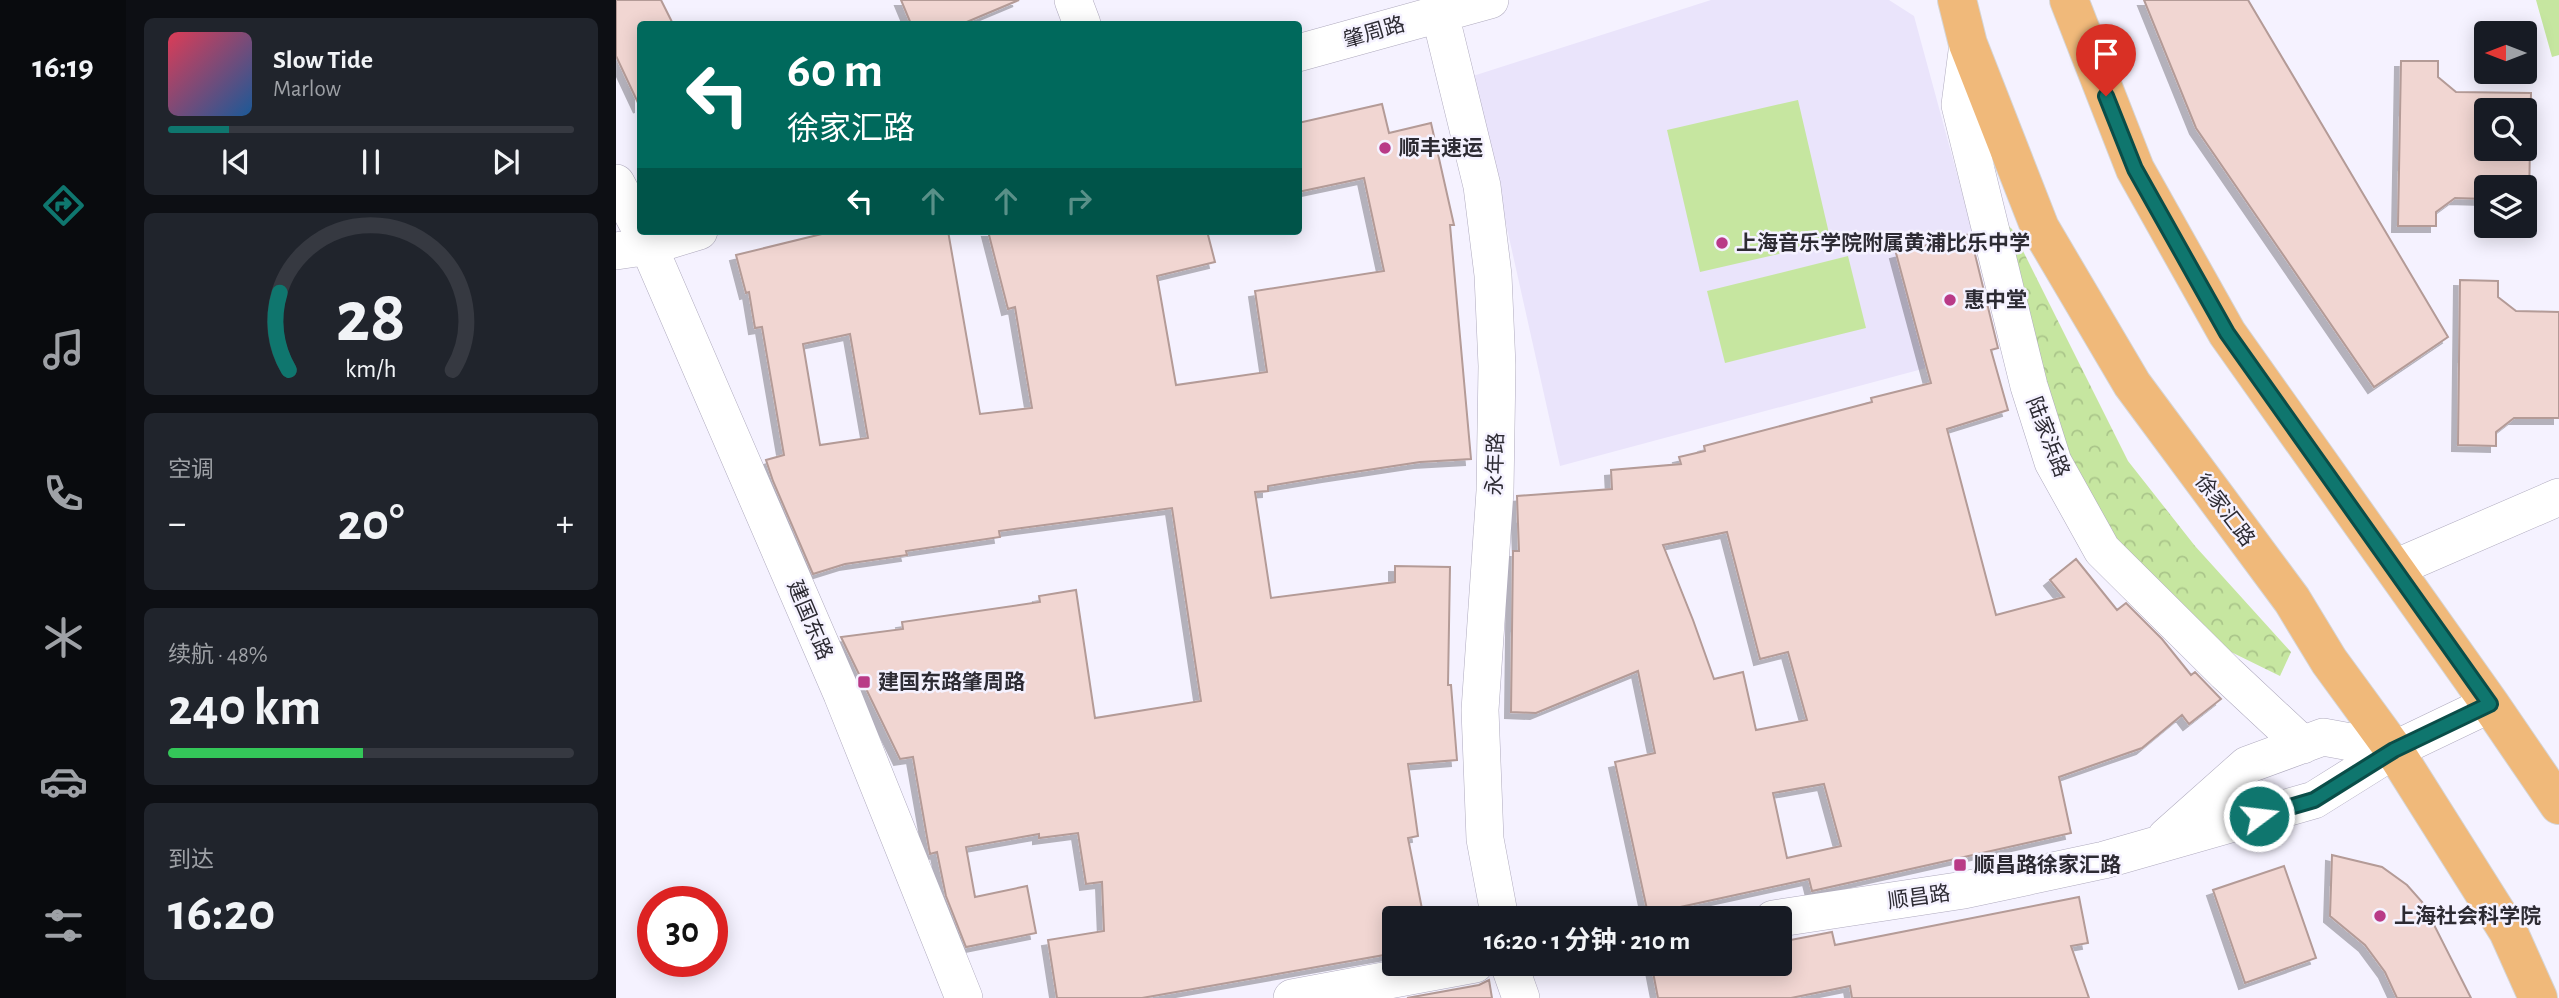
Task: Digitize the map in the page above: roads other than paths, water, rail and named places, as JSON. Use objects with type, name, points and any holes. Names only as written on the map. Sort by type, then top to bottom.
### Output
[{"type":"main road","name":"徐家汇路","points":[[1957,0],[1968,44],[2040,228],[2132,384],[2292,600],[2329,661],[2394,750],[2508,931],[2538,998]]},
{"type":"main road","points":[[2069,0],[2135,169],[2227,333],[2395,568],[2559,805]]},
{"type":"street","points":[[1073,0],[1081,21]]},
{"type":"street","name":"肇周路","points":[[1302,52],[1490,0]]},
{"type":"street","name":"永年路","points":[[1440,13],[1482,186],[1493,275],[1497,366],[1495,491],[1480,710],[1485,839],[1498,906]]},
{"type":"street","name":"陆家浜路","points":[[1968,44],[1960,105],[2029,386],[2053,462],[2102,550],[2303,745]]},
{"type":"street","name":"建国东路","points":[[616,183],[637,239],[842,694],[964,998]]},
{"type":"street","points":[[637,239],[668,235]]},
{"type":"street","points":[[2395,568],[2559,497]]},
{"type":"street","name":"顺昌路","points":[[1792,916],[1964,890],[2104,860],[2314,800],[2394,750],[2490,704]]},
{"type":"street","points":[[2159,843],[2247,765],[2323,737],[2394,750]]},
{"type":"street","points":[[1292,998],[1410,976]]},
{"type":"street","points":[[1513,976],[1521,998]]},
{"type":"place","name":"顺丰速运","points":[[1385,148]]},
{"type":"place","name":"上海音乐学院附属黄浦比乐中学","points":[[1722,243]]},
{"type":"place","name":"惠中堂","points":[[1950,300]]},
{"type":"place","name":"建国东路肇周路","points":[[864,682]]},
{"type":"place","name":"顺昌路徐家汇路","points":[[1960,865]]},
{"type":"place","name":"上海社会科学院","points":[[2380,916]]}]
